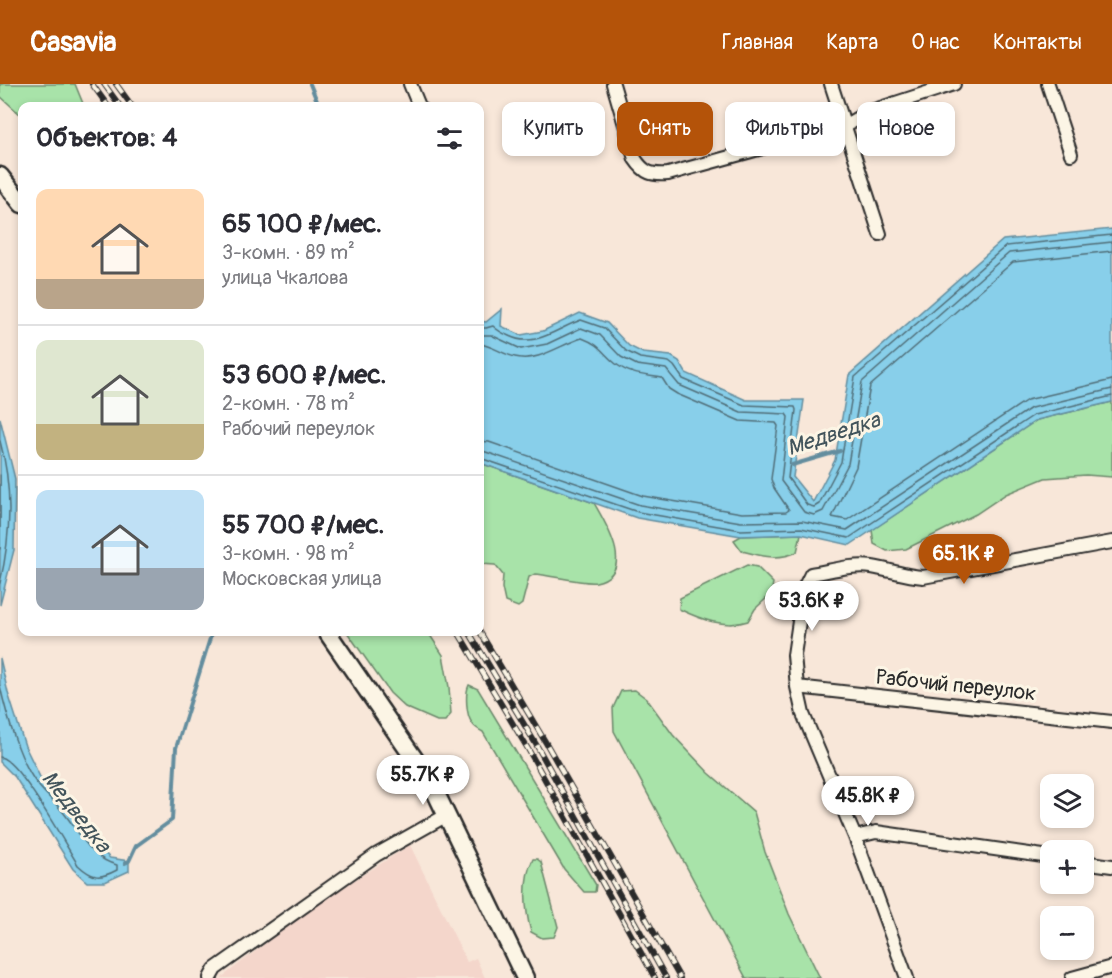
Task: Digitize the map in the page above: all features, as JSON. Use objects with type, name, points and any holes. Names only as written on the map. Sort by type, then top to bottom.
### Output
[{"type":"street","points":[[410,84],[417,102]]},
{"type":"street","points":[[613,84],[635,159],[641,169],[653,174],[668,174],[846,125],[868,112],[954,84]]},
{"type":"street","points":[[831,84],[880,234]]},
{"type":"street","points":[[1048,84],[1071,154]]},
{"type":"street","points":[[0,176],[18,199]]},
{"type":"street","points":[[908,978],[855,837],[803,714],[796,687],[794,655],[804,588],[811,574],[851,567],[870,567],[924,577],[1112,542]]},
{"type":"street","points":[[330,636],[431,783],[525,978]]},
{"type":"street","name":"Рабочий переулок","points":[[796,687],[1112,723]]},
{"type":"street","points":[[210,978],[215,969],[338,880],[376,855],[447,815]]},
{"type":"street","points":[[855,837],[876,832],[1040,856]]},
{"type":"street","points":[[1094,864],[1112,866]]},
{"type":"street","points":[[1072,978],[1112,967]]},
{"type":"shaded area","points":[[410,845],[467,962],[476,958],[485,978],[221,978],[311,908]]},
{"type":"green space","points":[[0,84],[75,84],[82,102],[18,102],[18,112],[0,96]]},
{"type":"green space","points":[[1112,402],[1112,477],[1086,475],[1045,478],[1006,494],[976,514],[906,549],[887,551],[874,544],[872,530],[1037,420]]},
{"type":"green space","points":[[484,464],[594,503],[611,535],[617,559],[615,569],[608,577],[596,582],[535,574],[529,577],[522,604],[518,607],[505,602],[502,588],[503,575],[495,565],[484,564]]},
{"type":"green space","points":[[801,534],[797,552],[776,557],[742,551],[734,540],[741,536]]},
{"type":"green space","points":[[747,565],[757,567],[773,583],[771,594],[755,609],[748,621],[722,623],[679,609],[680,598]]},
{"type":"green space","points":[[350,636],[431,636],[443,655],[451,714],[445,721],[437,721],[405,707],[390,693]]},
{"type":"green space","points":[[469,685],[478,689],[596,885],[595,892],[584,892],[564,869],[483,732],[473,724],[468,715]]},
{"type":"green space","points":[[635,690],[647,699],[673,735],[709,773],[754,812],[765,852],[789,914],[820,978],[746,978],[614,731],[613,708],[621,691]]},
{"type":"green space","points":[[533,859],[541,862],[558,927],[554,937],[542,938],[531,932],[527,914],[526,886]]},
{"type":"water","points":[[1112,229],[1112,402],[1037,420],[850,545],[801,534],[741,536],[637,518],[484,464],[484,322],[502,309],[501,326],[521,335],[543,331],[580,313],[607,323],[629,346],[643,353],[671,356],[679,361],[686,373],[746,400],[804,400],[793,477],[813,502],[835,460],[849,375],[1003,240]]},
{"type":"water","points":[[0,418],[15,479],[14,550],[0,605]]},
{"type":"water","points":[[0,658],[8,693],[25,746],[41,779],[68,808],[86,836],[110,858],[129,861],[129,871],[105,882],[87,882],[73,869],[15,777],[0,762]]},
{"type":"waterway","points":[[310,84],[317,102]]},
{"type":"waterway","name":"Медведка","points":[[792,465],[840,451]]},
{"type":"waterway","name":"Медведка","points":[[125,863],[129,861],[136,846],[172,820],[176,748],[211,636]]},
{"type":"railway","points":[[92,84],[105,102]]},
{"type":"railway","points":[[104,84],[117,102]]},
{"type":"railway","points":[[116,84],[129,102]]},
{"type":"railway","points":[[460,636],[528,749],[655,978]]},
{"type":"railway","points":[[471,636],[537,746],[666,978]]},
{"type":"railway","points":[[482,636],[680,978]]}]
